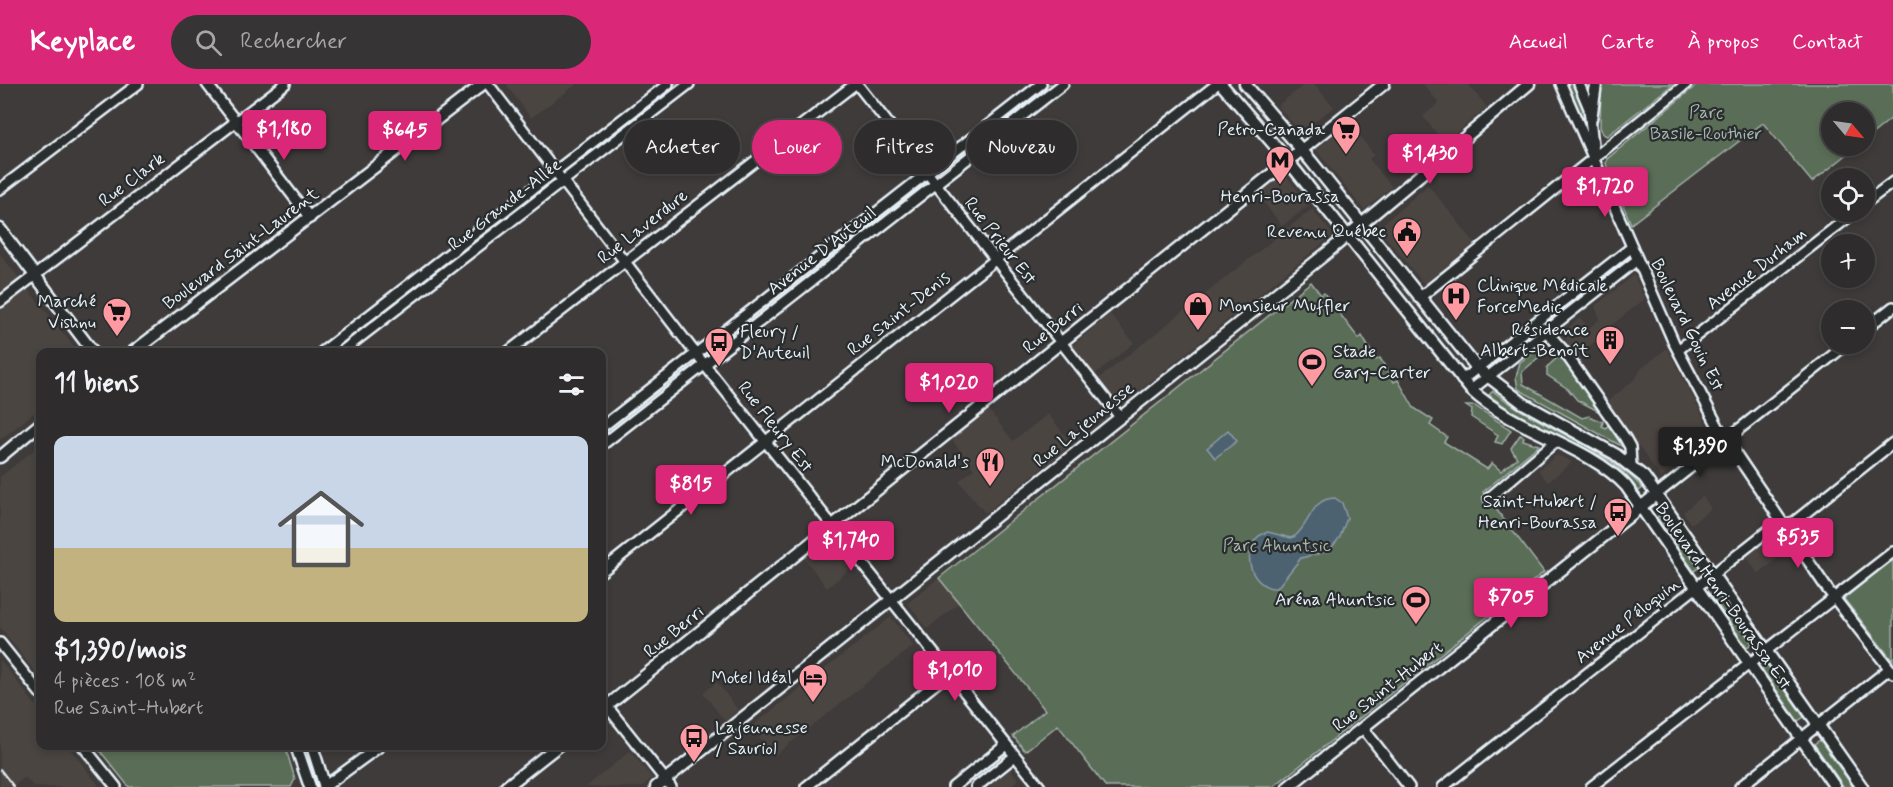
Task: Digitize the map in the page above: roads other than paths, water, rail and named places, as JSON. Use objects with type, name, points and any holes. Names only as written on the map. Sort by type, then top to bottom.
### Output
[{"type":"main road","name":"Boulevard Saint-Laurent","points":[[138,348],[483,84]]},
{"type":"main road","name":"Boulevard Henri-Bourassa Est","points":[[1219,84],[1288,161],[1471,390],[1508,417],[1613,473],[1641,507],[1835,787]]},
{"type":"main road","name":"Boulevard Henri-Bourassa Est","points":[[1245,84],[1302,150],[1477,368],[1528,407],[1605,448],[1631,466],[1657,494],[1862,787]]},
{"type":"main road","name":"Rue Berri","points":[[606,704],[1061,344],[1384,84]]},
{"type":"main road","name":"Rue Lajeunesse","points":[[664,785],[891,600],[1347,236],[1529,84]]},
{"type":"main road","points":[[1591,119],[1596,84]]},
{"type":"main road","points":[[0,229],[90,348]]},
{"type":"main road","points":[[0,456],[36,427]]},
{"type":"main road","name":"Rue Saint-Hubert","points":[[1288,787],[1657,494]]},
{"type":"main road","points":[[297,750],[310,787]]},
{"type":"main road","points":[[313,750],[325,787]]},
{"type":"main road","points":[[506,787],[553,750]]},
{"type":"street","points":[[0,189],[124,88],[138,84]]},
{"type":"street","points":[[207,84],[309,218]]},
{"type":"street","name":"Rue Clark","points":[[0,302],[285,84]]},
{"type":"street","name":"Rue Fleury Est","points":[[488,84],[764,441],[1040,787]]},
{"type":"street","name":"Rue Grande-Allée","points":[[327,348],[668,84]]},
{"type":"street","name":"Rue Grande-Allée","points":[[346,348],[689,84]]},
{"type":"street","name":"Rue Prieur Est","points":[[856,84],[884,120]]},
{"type":"street","name":"Rue Laverdure","points":[[513,348],[856,84]]},
{"type":"street","name":"Avenue D'Auteuil","points":[[955,151],[1041,84]]},
{"type":"street","name":"Avenue D'Auteuil","points":[[606,442],[1063,84]]},
{"type":"street","name":"Rue Saint-Denis","points":[[606,568],[1219,84]]},
{"type":"street","name":"Boulevard Gouin Est","points":[[1561,84],[1678,350],[1726,440],[1834,597],[1891,671]]},
{"type":"street","name":"Boulevard Gouin Est","points":[[1579,84],[1588,104],[1594,158]]},
{"type":"street","points":[[1419,298],[1686,84]]},
{"type":"street","name":"Avenue D'Auteuil","points":[[606,424],[925,174]]},
{"type":"street","name":"Rue Prieur Est","points":[[927,174],[1120,417]]},
{"type":"street","points":[[1875,196],[1893,182]]},
{"type":"street","name":"Avenue Durham","points":[[1678,350],[1842,222]]},
{"type":"street","points":[[1462,380],[1632,247]]},
{"type":"street","points":[[1471,390],[1637,260]]},
{"type":"street","points":[[1875,321],[1893,307]]},
{"type":"street","points":[[1538,321],[1563,350],[1625,438],[1630,447],[1631,466]]},
{"type":"street","name":"Rue Saint-Hubert","points":[[1657,494],[1834,354]]},
{"type":"street","points":[[1489,498],[1555,442]]},
{"type":"street","name":"Avenue Péloquin","points":[[1443,787],[1774,526],[1794,522],[1893,443]]},
{"type":"street","points":[[1591,787],[1893,552]]},
{"type":"street","points":[[0,643],[36,688]]},
{"type":"street","points":[[1740,787],[1818,724],[1891,671]]},
{"type":"street","points":[[806,787],[949,673]]},
{"type":"street","points":[[606,710],[664,785]]},
{"type":"street","points":[[1363,728],[1409,787]]},
{"type":"street","points":[[953,787],[1006,745]]},
{"type":"street","points":[[85,750],[116,787]]},
{"type":"street","points":[[325,787],[375,750]]},
{"type":"street","points":[[975,787],[1015,756]]},
{"type":"water","points":[[1228,430],[1237,441],[1215,458],[1207,448]]},
{"type":"water","points":[[1335,498],[1342,503],[1347,518],[1340,537],[1329,551],[1301,558],[1277,588],[1259,581],[1253,573],[1250,553],[1259,536],[1268,532],[1291,538],[1295,536],[1321,502]]},
{"type":"railway","points":[[0,769],[14,787]]},
{"type":"place","name":"Petro-Canada","points":[[1346,156]]},
{"type":"place","name":"Henri-Bourassa","points":[[1280,186]]},
{"type":"place","name":"Revenu Québec","points":[[1407,258]]},
{"type":"place","name":"Clinique Médicale ForceMedic","points":[[1456,322]]},
{"type":"place","name":"Monsieur Muffler","points":[[1198,332]]},
{"type":"place","name":"Marché Vishnu","points":[[117,338]]},
{"type":"place","name":"Résidence Albert-Benoît","points":[[1610,366]]},
{"type":"place","name":"Fleury / D'Auteuil","points":[[719,368]]},
{"type":"place","name":"Stade Gary-Carter","points":[[1312,388]]},
{"type":"place","name":"McDonald's","points":[[990,488]]},
{"type":"place","name":"Saint-Hubert / Henri-Bourassa","points":[[1618,538]]},
{"type":"place","name":"Aréna Ahuntsic","points":[[1416,626]]},
{"type":"place","name":"Motel Idéal","points":[[813,704]]},
{"type":"place","name":"Lajeunesse / Sauriol","points":[[694,764]]},
{"type":"park label","name":"Parc Basile-Routhier","points":[[1706,123]]},
{"type":"park label","name":"Parc Ahuntsic","points":[[1277,546]]}]
